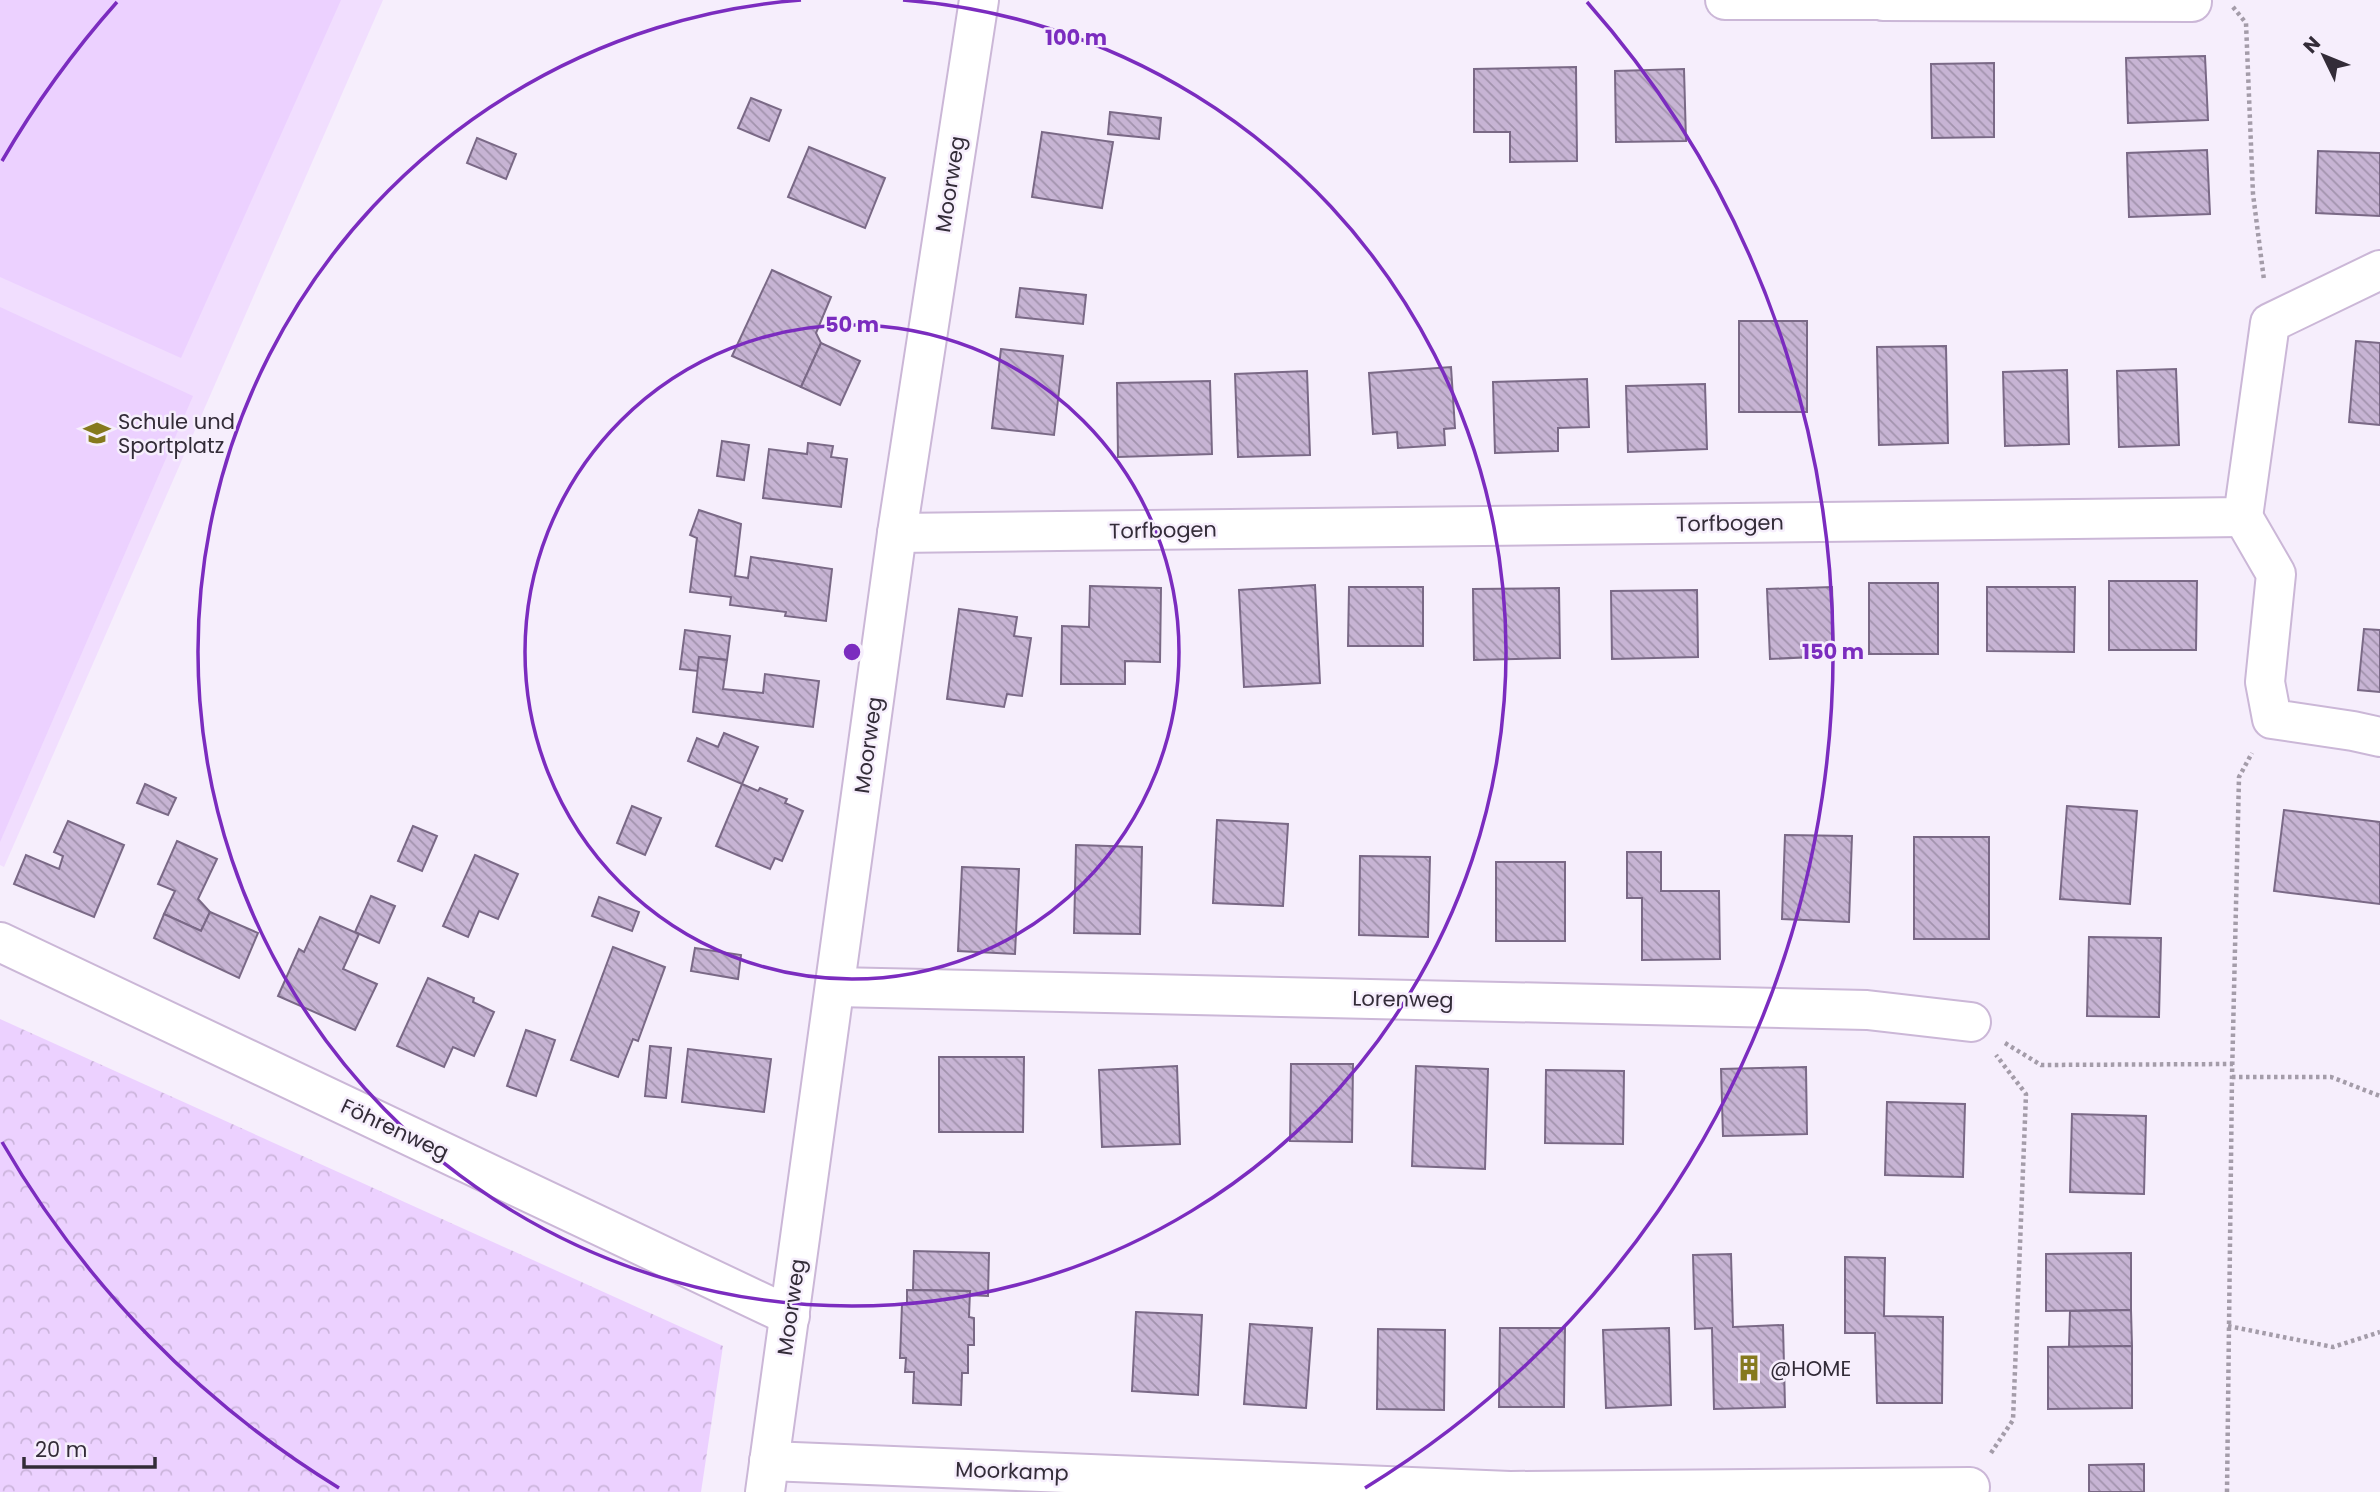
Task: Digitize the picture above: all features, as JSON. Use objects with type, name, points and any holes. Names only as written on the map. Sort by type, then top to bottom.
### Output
[{"type":"street","name":"Moorweg","points":[[767,1477],[897,533],[979,0]]},
{"type":"street","points":[[1725,0],[2209,1]]},
{"type":"street","points":[[2380,270],[2270,323],[2244,517],[2276,574],[2265,682],[2272,719],[2380,737]]},
{"type":"street","name":"Torfbogen","points":[[897,533],[2244,517]]},
{"type":"street","name":"Föhrenweg","points":[[0,942],[790,1316]]},
{"type":"street","name":"Lorenweg","points":[[835,987],[1867,1010],[1971,1022]]},
{"type":"street","name":"Moorkamp","points":[[767,1477],[1510,1491],[1970,1486]]},
{"type":"path","points":[[2209,1],[2246,23],[2253,194],[2270,323]]},
{"type":"path","points":[[2227,1492],[2239,776],[2272,719]]},
{"type":"path","points":[[1971,1022],[2041,1065],[2233,1064]]},
{"type":"path","points":[[1970,1486],[2013,1420],[2026,1094],[1971,1022]]},
{"type":"path","points":[[2232,1077],[2331,1077],[2380,1096]]},
{"type":"path","points":[[2228,1326],[2333,1348],[2380,1332]]},
{"type":"shaded area","name":"Schule und Sportplatz","points":[[0,0],[383,0],[4,867],[0,865]]},
{"type":"green space","points":[[0,0],[341,0],[181,358],[0,277]]},
{"type":"green space","points":[[0,307],[193,396],[0,842]]},
{"type":"green space","points":[[0,1019],[723,1346],[701,1492],[0,1492]]},
{"type":"building","points":[[2205,56],[2208,120],[2128,123],[2126,58]]},
{"type":"building","points":[[1994,63],[1994,137],[1932,138],[1931,64]]},
{"type":"building","points":[[1576,67],[1577,161],[1510,162],[1510,132],[1474,132],[1474,69]]},
{"type":"building","points":[[1684,69],[1686,141],[1616,142],[1615,71]]},
{"type":"building","points":[[751,98],[781,110],[769,141],[738,128]]},
{"type":"building","points":[[1110,112],[1161,118],[1159,139],[1108,134]]},
{"type":"building","points":[[1042,132],[1113,142],[1102,208],[1032,197]]},
{"type":"building","points":[[477,138],[516,154],[506,179],[467,163]]},
{"type":"building","points":[[809,147],[885,178],[865,228],[788,197]]},
{"type":"building","points":[[2207,150],[2210,214],[2129,217],[2127,153]]},
{"type":"building","points":[[2318,151],[2380,153],[2380,216],[2316,213]]},
{"type":"building","points":[[772,270],[831,297],[816,333],[821,343],[801,387],[732,356]]},
{"type":"building","points":[[1020,288],[1086,295],[1083,324],[1016,317]]},
{"type":"building","points":[[1739,321],[1807,321],[1807,412],[1739,412]]},
{"type":"building","points":[[2356,341],[2380,343],[2380,425],[2349,422]]},
{"type":"building","points":[[821,343],[860,361],[840,405],[801,387]]},
{"type":"building","points":[[1946,346],[1948,443],[1879,445],[1877,347]]},
{"type":"building","points":[[1001,349],[1063,356],[1054,435],[992,428]]},
{"type":"building","points":[[1451,367],[1455,428],[1444,429],[1445,445],[1398,448],[1397,432],[1373,434],[1369,373]]},
{"type":"building","points":[[2176,369],[2179,445],[2119,447],[2117,371]]},
{"type":"building","points":[[2067,370],[2069,444],[2005,446],[2003,372]]},
{"type":"building","points":[[1307,371],[1310,455],[1238,457],[1235,374]]},
{"type":"building","points":[[1587,379],[1589,427],[1558,428],[1558,451],[1495,453],[1493,382]]},
{"type":"building","points":[[1210,381],[1212,454],[1118,457],[1117,383]]},
{"type":"building","points":[[1705,384],[1707,449],[1628,452],[1626,386]]},
{"type":"building","points":[[722,441],[749,445],[744,480],[717,476]]},
{"type":"building","points":[[808,443],[833,446],[831,457],[847,459],[841,507],[763,498],[769,449],[807,454]]},
{"type":"building","points":[[699,510],[741,524],[735,576],[748,578],[751,557],[832,569],[826,621],[785,616],[786,612],[730,605],[731,597],[690,592],[697,538],[690,535]]},
{"type":"building","points":[[2109,581],[2197,581],[2196,650],[2109,650]]},
{"type":"building","points":[[1869,583],[1938,583],[1938,654],[1869,654]]},
{"type":"building","points":[[1315,585],[1320,683],[1244,687],[1239,590]]},
{"type":"building","points":[[1090,586],[1161,588],[1160,662],[1125,661],[1125,684],[1061,684],[1062,626],[1089,627]]},
{"type":"building","points":[[1349,587],[1423,587],[1423,646],[1348,646]]},
{"type":"building","points":[[1832,587],[1834,656],[1770,659],[1767,589]]},
{"type":"building","points":[[1987,587],[2075,587],[2074,652],[1987,651]]},
{"type":"building","points":[[1559,588],[1560,658],[1474,660],[1473,589]]},
{"type":"building","points":[[1697,590],[1698,657],[1612,659],[1611,591]]},
{"type":"building","points":[[959,609],[1017,617],[1014,636],[1031,638],[1022,696],[1007,694],[1004,707],[947,699]]},
{"type":"building","points":[[2364,629],[2380,630],[2380,692],[2358,690]]},
{"type":"building","points":[[685,630],[730,636],[727,660],[699,657],[698,671],[680,669]]},
{"type":"building","points":[[699,657],[727,660],[723,689],[763,693],[765,674],[819,681],[813,727],[693,712]]},
{"type":"building","points":[[724,733],[758,747],[742,784],[688,761],[697,738],[718,747]]},
{"type":"building","points":[[145,784],[176,798],[168,815],[137,803]]},
{"type":"building","points":[[742,784],[787,799],[785,803],[803,811],[782,861],[775,858],[770,869],[716,846]]},
{"type":"building","points":[[632,806],[661,818],[645,855],[617,843]]},
{"type":"building","points":[[2067,806],[2137,811],[2130,904],[2060,899]]},
{"type":"building","points":[[2284,810],[2380,822],[2380,904],[2274,891]]},
{"type":"building","points":[[1217,820],[1288,824],[1283,906],[1213,903]]},
{"type":"building","points":[[68,821],[124,845],[94,917],[14,884],[26,855],[59,869],[63,856],[54,852]]},
{"type":"building","points":[[413,826],[437,836],[422,871],[398,861]]},
{"type":"building","points":[[1785,835],[1852,836],[1849,922],[1782,919]]},
{"type":"building","points":[[1914,837],[1989,837],[1989,939],[1914,939]]},
{"type":"building","points":[[177,841],[217,859],[198,899],[210,912],[201,931],[164,914],[175,891],[158,884]]},
{"type":"building","points":[[1076,845],[1142,847],[1140,934],[1074,933]]},
{"type":"building","points":[[1627,852],[1661,852],[1661,891],[1719,891],[1720,959],[1642,960],[1642,898],[1627,898]]},
{"type":"building","points":[[475,855],[518,874],[498,919],[479,911],[468,937],[443,926]]},
{"type":"building","points":[[1360,856],[1430,857],[1428,937],[1359,935]]},
{"type":"building","points":[[1496,862],[1565,862],[1565,941],[1496,941]]},
{"type":"building","points":[[962,867],[1019,869],[1015,954],[958,951]]},
{"type":"building","points":[[371,896],[395,906],[379,943],[355,932]]},
{"type":"building","points":[[599,897],[639,912],[632,931],[592,916]]},
{"type":"building","points":[[210,912],[258,933],[239,978],[154,938],[164,914],[201,931]]},
{"type":"building","points":[[320,917],[359,934],[343,969],[377,984],[355,1030],[278,996],[299,949],[304,952]]},
{"type":"building","points":[[2089,937],[2161,938],[2159,1017],[2087,1016]]},
{"type":"building","points":[[613,947],[665,967],[638,1041],[633,1039],[618,1077],[571,1060]]},
{"type":"building","points":[[695,948],[741,955],[738,979],[691,971]]},
{"type":"building","points":[[428,978],[474,998],[473,1002],[494,1012],[474,1056],[453,1047],[444,1067],[397,1046]]},
{"type":"building","points":[[526,1030],[555,1040],[536,1096],[507,1086]]},
{"type":"building","points":[[650,1046],[671,1048],[666,1098],[645,1096]]},
{"type":"building","points":[[688,1049],[771,1059],[764,1112],[682,1102]]},
{"type":"building","points":[[939,1057],[1024,1057],[1023,1132],[939,1132]]},
{"type":"building","points":[[1291,1064],[1353,1064],[1352,1142],[1290,1141]]},
{"type":"building","points":[[1177,1066],[1180,1144],[1102,1147],[1099,1070]]},
{"type":"building","points":[[1416,1066],[1488,1069],[1485,1169],[1412,1166]]},
{"type":"building","points":[[1806,1067],[1807,1134],[1723,1136],[1721,1069]]},
{"type":"building","points":[[1546,1070],[1624,1071],[1623,1144],[1545,1143]]},
{"type":"building","points":[[1887,1102],[1965,1104],[1963,1177],[1885,1175]]},
{"type":"building","points":[[2072,1114],[2146,1116],[2144,1194],[2070,1192]]},
{"type":"building","points":[[914,1251],[989,1253],[988,1296],[969,1295],[970,1291],[913,1290]]},
{"type":"building","points":[[2131,1253],[2131,1310],[2046,1311],[2046,1254]]},
{"type":"building","name":"@HOME","points":[[1731,1254],[1733,1327],[1783,1325],[1785,1407],[1714,1409],[1712,1328],[1695,1329],[1693,1255]]},
{"type":"building","points":[[1845,1257],[1885,1258],[1884,1316],[1943,1317],[1942,1403],[1877,1403],[1875,1333],[1845,1333]]},
{"type":"building","points":[[907,1290],[970,1291],[969,1317],[974,1318],[974,1345],[968,1345],[968,1373],[962,1373],[961,1405],[913,1403],[914,1372],[905,1372],[906,1358],[900,1358],[902,1304],[907,1304]]},
{"type":"building","points":[[2131,1310],[2132,1346],[2069,1347],[2070,1311]]},
{"type":"building","points":[[1136,1312],[1202,1315],[1198,1395],[1132,1391]]},
{"type":"building","points":[[1250,1324],[1312,1328],[1306,1408],[1244,1404]]},
{"type":"building","points":[[1500,1328],[1565,1328],[1564,1407],[1499,1407]]},
{"type":"building","points":[[1669,1328],[1671,1405],[1606,1408],[1603,1330]]},
{"type":"building","points":[[1378,1329],[1445,1330],[1444,1410],[1377,1409]]},
{"type":"building","points":[[2132,1346],[2132,1408],[2048,1409],[2048,1347]]},
{"type":"building","points":[[2144,1464],[2144,1492],[2089,1492],[2089,1465]]},
{"type":"place","name":"Schule und Sportplatz","points":[[97,433]]},
{"type":"place","name":"@HOME","points":[[1749,1368]]}]
